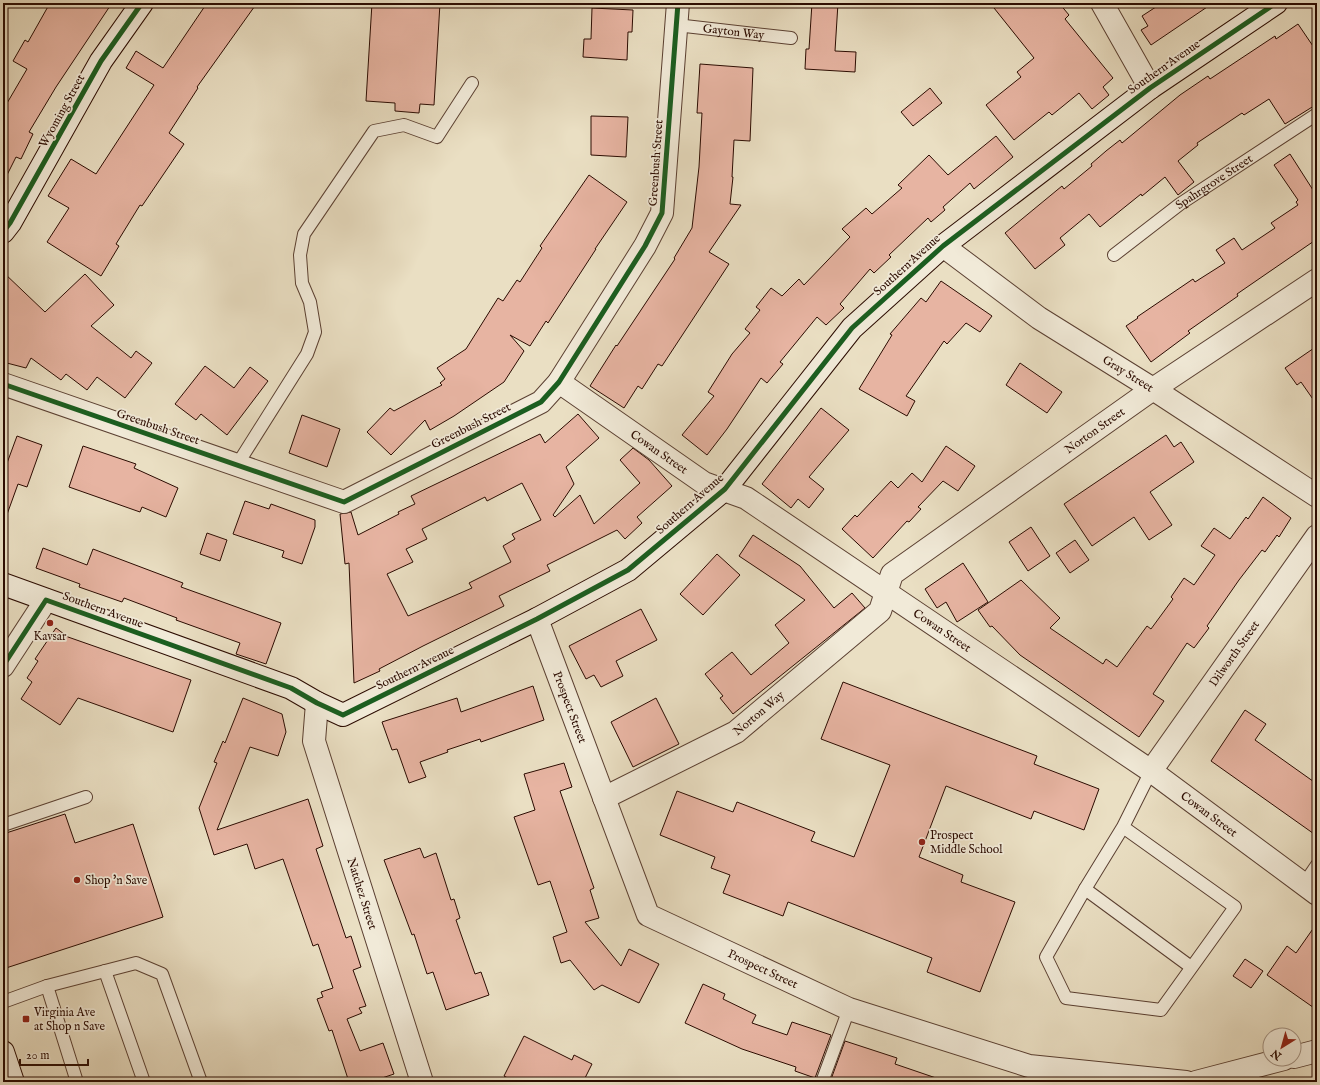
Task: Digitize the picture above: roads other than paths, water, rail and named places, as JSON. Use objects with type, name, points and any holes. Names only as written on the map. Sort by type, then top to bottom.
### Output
[{"type":"street","name":"Wyoming Street","points":[[3,232],[14,216],[102,61],[142,3]]},
{"type":"street","name":"Greenbush Street","points":[[3,384],[344,502],[541,402],[559,382],[645,246],[662,213],[678,3]]},
{"type":"street","points":[[1102,3],[1150,88]]},
{"type":"street","name":"Southern Avenue","points":[[3,584],[291,688],[317,703],[343,715],[537,619],[628,570],[725,490],[852,328],[942,246],[1150,88],[1276,3]]},
{"type":"street","name":"Gray Street","points":[[942,246],[1039,318],[1153,389],[1317,496]]},
{"type":"street","name":"Norton Street","points":[[886,592],[892,574],[1153,389],[1317,280]]},
{"type":"street","name":"Cowan Street","points":[[559,382],[704,483],[746,498],[886,592],[1151,771],[1310,889]]},
{"type":"street","name":"Dilworth Street","points":[[1151,771],[1317,536]]},
{"type":"street","name":"Norton Way","points":[[604,798],[736,732],[880,610],[886,592]]},
{"type":"street","points":[[3,666],[46,600]]},
{"type":"street","name":"Prospect Street","points":[[537,619],[648,915],[848,1009],[1029,1066],[1186,1082]]},
{"type":"street","name":"Natchez Street","points":[[317,703],[314,741],[422,1082]]},
{"type":"street","points":[[1302,1054],[1317,1051]]},
{"type":"street","points":[[3,1052],[13,1082]]},
{"type":"street","points":[[1196,1082],[1262,1065]]},
{"type":"lane","name":"Gayton Way","points":[[676,25],[791,38]]},
{"type":"lane","points":[[236,465],[307,354],[315,332],[310,302],[302,283],[300,255],[304,234],[374,131],[404,125],[437,137],[472,83]]},
{"type":"lane","name":"Spahrgrove Street","points":[[1114,254],[1180,204],[1317,114]]},
{"type":"lane","points":[[1123,828],[1235,907],[1161,1010],[1066,998],[1046,957],[1085,889],[1123,828],[1151,771]]},
{"type":"lane","points":[[3,825],[86,798]]},
{"type":"lane","points":[[1310,889],[1317,865]]},
{"type":"lane","points":[[1085,889],[1191,967]]},
{"type":"lane","points":[[3,1002],[46,986],[136,963],[162,974],[201,1082]]},
{"type":"lane","points":[[105,971],[144,1082]]},
{"type":"lane","points":[[46,986],[77,1082]]},
{"type":"lane","points":[[822,1082],[848,1009]]},
{"type":"place","name":"Kavsar","points":[[50,623]]},
{"type":"place","name":"Prospect Middle School","points":[[922,842]]},
{"type":"place","name":"Shop 'n Save","points":[[77,880]]},
{"type":"place","name":"Virginia Ave at Shop n Save","points":[[26,1019]]}]
